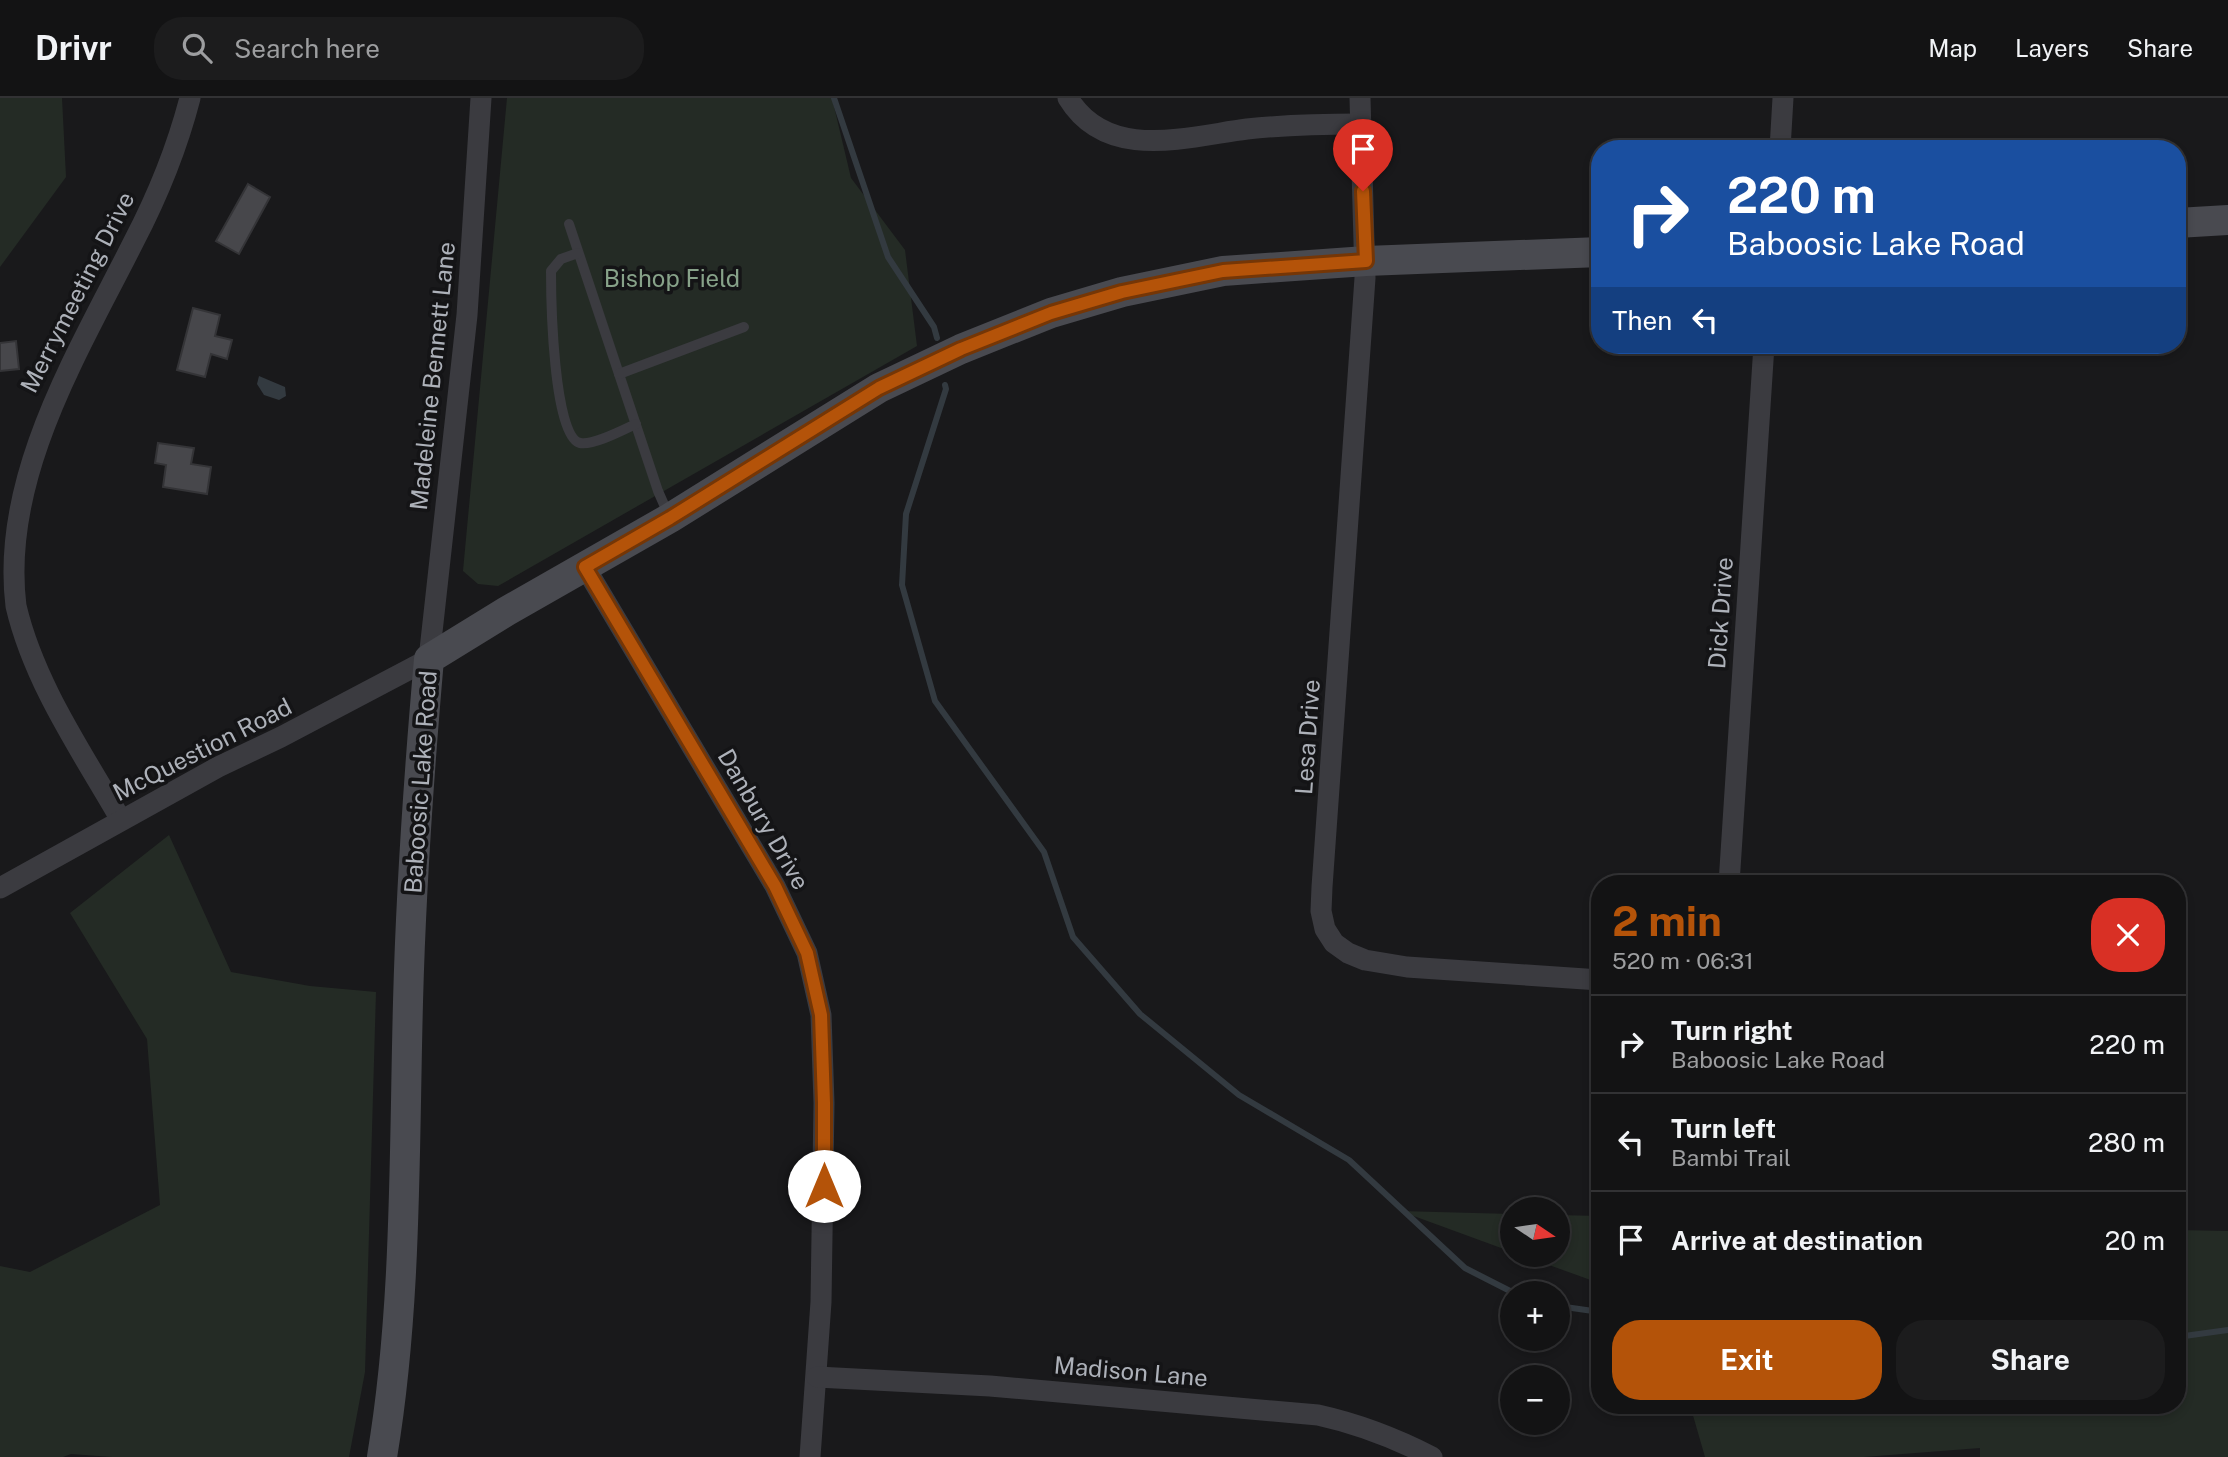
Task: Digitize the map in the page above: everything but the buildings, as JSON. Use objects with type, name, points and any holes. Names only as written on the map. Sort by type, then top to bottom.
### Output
[{"type":"street","name":"Merrymeeting Drive","points":[[121,820],[51,696],[29,651],[15,604],[10,556],[12,507],[25,459],[44,412],[166,174],[190,98]]},
{"type":"street","name":"Madeleine Bennett Lane","points":[[429,659],[467,315],[481,98]]},
{"type":"street","points":[[1068,98],[1086,120],[1106,132],[1129,140],[1153,142],[1249,129],[1360,124]]},
{"type":"street","name":"Lesa Drive","points":[[1360,98],[1366,261],[1322,887],[1321,911],[1325,929],[1334,943],[1348,953],[1383,965],[1591,979]]},
{"type":"street","points":[[1781,140],[1783,98]]},
{"type":"street","points":[[2186,222],[2228,220]]},
{"type":"street","name":"Baboosic Lake Road","points":[[382,1457],[394,1364],[399,1293],[412,879],[429,659],[670,518],[879,388],[961,349],[1051,313],[1122,292],[1210,274],[1366,261],[1591,252]]},
{"type":"street","name":"Dick Drive","points":[[1730,875],[1763,354]]},
{"type":"street","name":"Danbury Drive","points":[[585,567],[775,886],[807,953],[821,1015],[824,1103],[822,1277],[810,1457]]},
{"type":"street","name":"McQuestion Road","points":[[0,888],[218,767],[429,659]]},
{"type":"street","name":"Madison Lane","points":[[817,1377],[990,1386],[1318,1415],[1357,1424],[1390,1436],[1432,1457]]},
{"type":"lane","points":[[569,224],[670,518]]},
{"type":"lane","points":[[578,253],[561,259],[551,271],[551,331],[565,424],[573,439],[580,443],[595,442],[636,424]]},
{"type":"lane","points":[[619,374],[744,327]]},
{"type":"green space","points":[[0,98],[62,98],[66,177],[0,267]]},
{"type":"green space","name":"Bishop Field","points":[[507,98],[832,98],[851,178],[905,250],[917,346],[498,586],[478,584],[463,571]]},
{"type":"green space","points":[[169,835],[231,972],[310,986],[376,992],[365,1372],[349,1457],[112,1457],[71,1454],[63,1457],[0,1457],[0,1266],[30,1272],[160,1205],[147,1039],[70,913]]},
{"type":"green space","points":[[1400,1211],[1500,1214],[1500,1248]]},
{"type":"green space","points":[[1570,1215],[1591,1216],[1591,1280],[1554,1267],[1570,1267]]},
{"type":"green space","points":[[2186,1230],[2228,1231],[2228,1457],[1980,1457],[1980,1448],[1864,1457],[1705,1457],[1693,1414],[2186,1414]]},
{"type":"shaded area","points":[[259,376],[285,387],[286,396],[279,400],[264,395],[257,384]]},
{"type":"waterway","points":[[834,98],[888,257],[934,327],[937,338]]},
{"type":"waterway","points":[[945,385],[946,389],[906,514],[902,585],[935,701],[1044,852],[1073,937],[1140,1014],[1239,1095],[1349,1160],[1465,1268],[1500,1286]]},
{"type":"waterway","points":[[1570,1308],[1591,1311]]},
{"type":"waterway","points":[[2186,1336],[2228,1330]]},
{"type":"route","points":[[824,1186],[821,1015],[807,953],[775,886],[585,567],[670,518],[879,388],[917,368],[1051,313],[1171,280],[1223,271],[1366,261],[1363,191]]}]
